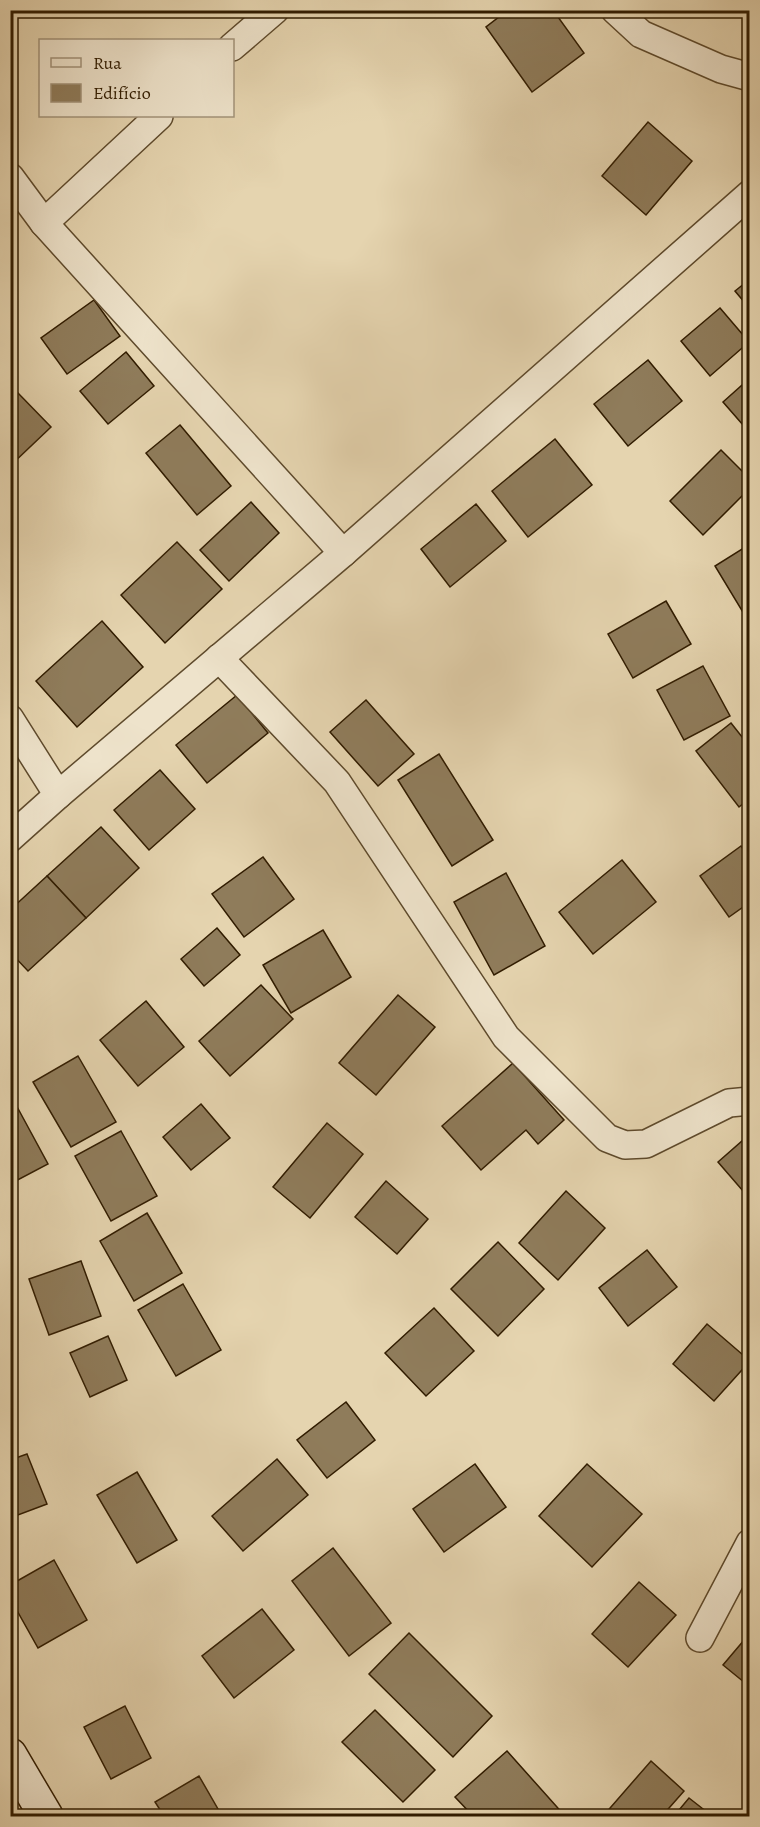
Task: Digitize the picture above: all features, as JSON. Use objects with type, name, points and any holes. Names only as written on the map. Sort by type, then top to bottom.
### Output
[{"type":"main road","points":[[10,1755],[46,1816]]},
{"type":"street","points":[[234,45],[275,10]]},
{"type":"street","points":[[615,10],[641,34],[721,69],[750,76]]},
{"type":"street","points":[[44,223],[158,117]]},
{"type":"street","points":[[10,177],[44,223],[343,553]]},
{"type":"street","points":[[10,838],[343,553],[750,194]]},
{"type":"street","points":[[219,658],[337,782],[506,1038],[607,1138],[625,1145],[645,1144],[729,1104],[750,1101]]},
{"type":"street","points":[[10,719],[58,795]]},
{"type":"street","points":[[700,1638],[750,1543]]},
{"type":"building","points":[[508,10],[553,10],[584,53],[532,92],[486,27]]},
{"type":"building","points":[[648,122],[692,161],[646,215],[602,176]]},
{"type":"building","points":[[750,279],[750,309],[735,291]]},
{"type":"building","points":[[94,300],[120,336],[67,374],[41,338]]},
{"type":"building","points":[[720,308],[749,342],[710,376],[681,341]]},
{"type":"building","points":[[126,352],[154,386],[108,424],[80,391]]},
{"type":"building","points":[[648,360],[682,401],[628,446],[594,404]]},
{"type":"building","points":[[750,378],[750,433],[723,402]]},
{"type":"building","points":[[18,393],[51,427],[11,465],[10,400]]},
{"type":"building","points":[[180,425],[231,486],[197,515],[146,453]]},
{"type":"building","points":[[555,439],[592,485],[528,537],[492,491]]},
{"type":"building","points":[[721,450],[750,479],[750,488],[703,535],[670,501]]},
{"type":"building","points":[[251,502],[279,533],[229,581],[200,550]]},
{"type":"building","points":[[476,504],[506,541],[450,587],[421,549]]},
{"type":"building","points":[[177,542],[222,589],[165,643],[121,595]]},
{"type":"building","points":[[750,544],[750,610],[744,614],[715,566]]},
{"type":"building","points":[[666,601],[691,644],[633,678],[608,634]]},
{"type":"building","points":[[102,621],[143,667],[77,727],[36,681]]},
{"type":"building","points":[[703,666],[730,716],[684,740],[657,690]]},
{"type":"building","points":[[237,695],[268,733],[207,783],[176,745]]},
{"type":"building","points":[[366,700],[414,754],[378,786],[330,732]]},
{"type":"building","points":[[731,723],[750,747],[750,798],[739,807],[696,751]]},
{"type":"building","points":[[439,754],[493,840],[452,866],[398,780]]},
{"type":"building","points":[[160,770],[195,809],[149,850],[114,810]]},
{"type":"building","points":[[101,827],[139,868],[86,918],[47,876]]},
{"type":"building","points":[[741,846],[750,858],[750,902],[729,917],[700,876]]},
{"type":"building","points":[[263,857],[294,899],[244,937],[212,894]]},
{"type":"building","points":[[622,860],[656,902],[593,954],[559,912]]},
{"type":"building","points":[[506,873],[545,946],[494,975],[454,902]]},
{"type":"building","points":[[47,876],[86,918],[28,971],[10,952],[10,910]]},
{"type":"building","points":[[217,928],[240,955],[204,986],[181,959]]},
{"type":"building","points":[[323,930],[351,977],[291,1013],[263,965]]},
{"type":"building","points":[[261,985],[293,1019],[230,1076],[199,1041]]},
{"type":"building","points":[[398,995],[435,1027],[376,1095],[339,1063]]},
{"type":"building","points":[[146,1001],[184,1047],[138,1086],[100,1040]]},
{"type":"building","points":[[78,1056],[116,1122],[71,1147],[33,1082]]},
{"type":"building","points":[[513,1063],[564,1120],[538,1144],[526,1130],[481,1170],[442,1126]]},
{"type":"building","points":[[15,1103],[48,1164],[10,1184],[10,1105]]},
{"type":"building","points":[[201,1104],[230,1138],[191,1170],[163,1137]]},
{"type":"building","points":[[327,1123],[363,1154],[310,1218],[273,1187]]},
{"type":"building","points":[[121,1131],[157,1196],[111,1221],[75,1156]]},
{"type":"building","points":[[750,1134],[750,1197],[749,1198],[718,1162]]},
{"type":"building","points":[[386,1181],[428,1219],[397,1254],[355,1217]]},
{"type":"building","points":[[566,1191],[605,1228],[558,1280],[519,1243]]},
{"type":"building","points":[[147,1213],[182,1273],[134,1301],[100,1241]]},
{"type":"building","points":[[498,1242],[544,1289],[498,1336],[451,1289]]},
{"type":"building","points":[[647,1250],[677,1287],[628,1326],[599,1288]]},
{"type":"building","points":[[81,1261],[101,1316],[49,1335],[29,1279]]},
{"type":"building","points":[[183,1284],[221,1350],[176,1376],[138,1310]]},
{"type":"building","points":[[434,1308],[474,1351],[426,1396],[385,1353]]},
{"type":"building","points":[[707,1324],[750,1361],[714,1401],[673,1364]]},
{"type":"building","points":[[108,1336],[127,1380],[90,1397],[70,1353]]},
{"type":"building","points":[[346,1402],[375,1440],[327,1478],[297,1440]]},
{"type":"building","points":[[27,1454],[47,1504],[10,1518],[10,1460]]},
{"type":"building","points":[[277,1459],[308,1495],[243,1551],[212,1516]]},
{"type":"building","points":[[475,1464],[506,1507],[444,1552],[413,1509]]},
{"type":"building","points":[[587,1464],[642,1514],[592,1567],[539,1516]]},
{"type":"building","points":[[137,1472],[177,1540],[137,1563],[97,1495]]},
{"type":"building","points":[[333,1548],[391,1623],[349,1656],[292,1581]]},
{"type":"building","points":[[54,1560],[87,1620],[38,1648],[10,1598],[10,1585]]},
{"type":"building","points":[[639,1582],[676,1615],[628,1667],[592,1634]]},
{"type":"building","points":[[262,1609],[294,1650],[234,1698],[202,1656]]},
{"type":"building","points":[[409,1633],[492,1716],[453,1757],[369,1674]]},
{"type":"building","points":[[750,1633],[750,1687],[723,1665]]},
{"type":"building","points":[[125,1706],[151,1758],[111,1779],[84,1727]]},
{"type":"building","points":[[375,1710],[435,1770],[403,1802],[342,1742]]},
{"type":"building","points":[[507,1751],[565,1816],[473,1816],[455,1797]]},
{"type":"building","points":[[651,1761],[684,1791],[662,1816],[604,1815]]},
{"type":"building","points":[[199,1776],[222,1816],[164,1816],[155,1802]]},
{"type":"building","points":[[689,1798],[712,1816],[674,1816]]}]
